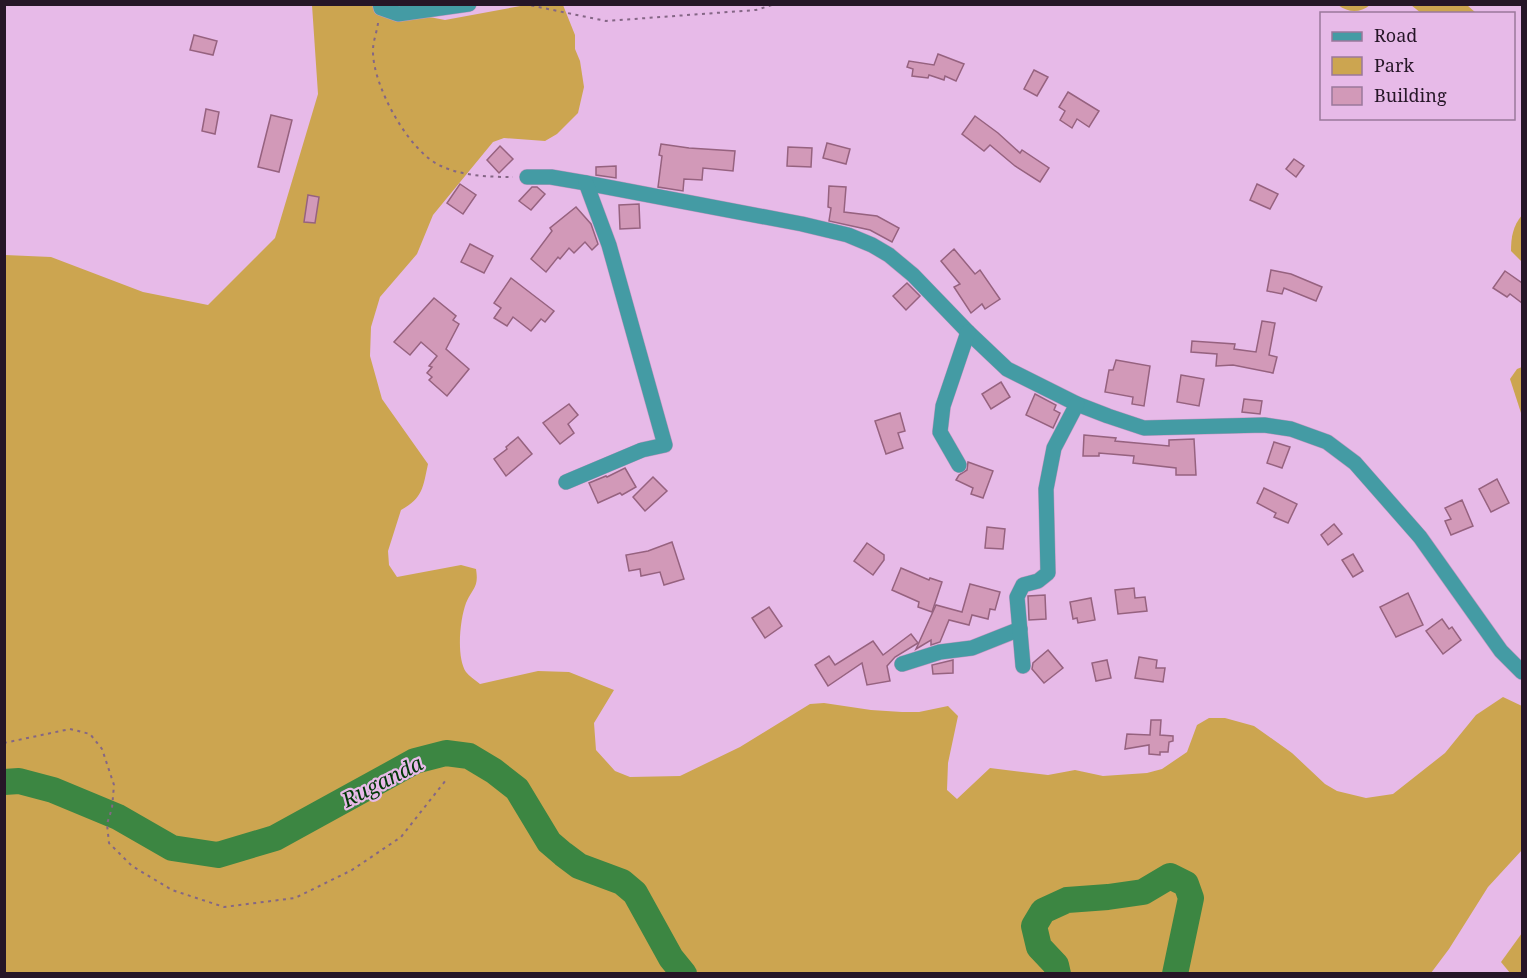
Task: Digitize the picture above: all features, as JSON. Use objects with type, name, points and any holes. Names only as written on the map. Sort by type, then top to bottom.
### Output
[{"type":"street","points":[[380,6],[398,14],[469,4]]},
{"type":"street","points":[[527,177],[551,177],[585,183],[802,224],[848,235],[889,255],[913,275],[1007,369],[1077,404],[1144,428],[1264,425],[1291,429],[1327,442],[1355,463],[1420,537],[1501,651],[1522,672]]},
{"type":"street","points":[[566,482],[642,450],[665,445],[609,245],[585,183]]},
{"type":"street","points":[[959,465],[940,432],[943,406],[968,332]]},
{"type":"street","points":[[1023,666],[1017,597],[1023,585],[1038,581],[1048,573],[1046,489],[1054,448],[1077,404]]},
{"type":"street","points":[[902,664],[940,652],[972,648],[1020,629]]},
{"type":"path","points":[[524,4],[606,21],[746,11],[775,4]]},
{"type":"path","points":[[380,6],[373,51],[377,76],[390,108],[414,144],[439,166],[459,172],[497,177],[527,177]]},
{"type":"path","points":[[4,743],[70,729],[90,734],[102,749],[114,785],[112,808],[107,825],[109,843],[132,866],[172,890],[224,907],[295,898],[352,870],[401,837],[447,780]]},
{"type":"green space","points":[[312,5],[367,5],[445,20],[526,5],[563,5],[575,35],[575,49],[580,61],[584,87],[578,113],[557,134],[545,141],[504,138],[493,142],[433,215],[417,254],[380,297],[371,327],[370,356],[382,399],[428,464],[421,491],[414,501],[401,510],[388,551],[389,565],[397,577],[461,565],[476,569],[476,584],[466,603],[460,638],[463,665],[470,676],[480,684],[538,671],[569,672],[614,690],[594,723],[596,750],[615,771],[630,777],[680,776],[740,747],[810,704],[824,703],[902,712],[919,712],[948,706],[958,716],[948,763],[947,790],[957,799],[990,768],[1048,775],[1075,770],[1103,776],[1147,773],[1162,769],[1187,752],[1197,725],[1209,718],[1225,718],[1254,726],[1292,753],[1325,784],[1337,791],[1366,798],[1393,794],[1445,753],[1476,715],[1503,697],[1522,706],[1522,850],[1488,887],[1431,973],[5,974],[5,255],[51,257],[143,292],[208,305],[275,238],[318,94]]},
{"type":"green space","points":[[1338,5],[1370,5],[1362,10],[1354,11],[1346,10]]},
{"type":"green space","points":[[1411,5],[1467,5],[1475,12],[1420,12]]},
{"type":"green space","points":[[1522,215],[1522,262],[1511,251],[1511,241],[1516,223]]},
{"type":"green space","points":[[1522,367],[1522,416],[1510,379],[1517,369]]},
{"type":"green space","points":[[1522,933],[1522,973],[1510,973],[1501,962]]},
{"type":"building","points":[[194,35],[217,41],[213,55],[190,50]]},
{"type":"building","points":[[938,54],[964,64],[956,81],[945,76],[944,80],[929,75],[928,78],[912,76],[913,69],[907,67],[909,61],[934,65]]},
{"type":"building","points":[[1034,70],[1048,77],[1037,96],[1024,89]]},
{"type":"building","points":[[1068,92],[1099,111],[1089,127],[1077,119],[1072,128],[1060,120],[1065,111],[1059,107]]},
{"type":"building","points":[[206,109],[219,112],[215,134],[202,131]]},
{"type":"building","points":[[271,115],[292,120],[279,172],[258,167]]},
{"type":"building","points":[[975,116],[1020,153],[1022,150],[1049,168],[1040,182],[1015,166],[990,145],[984,151],[962,134]]},
{"type":"building","points":[[827,143],[850,149],[846,164],[823,158]]},
{"type":"building","points":[[661,144],[735,151],[733,171],[703,168],[702,180],[684,179],[683,191],[658,187],[662,156],[659,155]]},
{"type":"building","points":[[500,146],[513,159],[499,173],[487,160]]},
{"type":"building","points":[[788,147],[812,148],[811,167],[787,166]]},
{"type":"building","points":[[1294,159],[1304,166],[1296,177],[1286,169]]},
{"type":"building","points":[[616,166],[616,178],[596,175],[596,167]]},
{"type":"building","points":[[460,184],[476,195],[463,214],[447,203]]},
{"type":"building","points":[[1257,184],[1278,194],[1270,209],[1250,200]]},
{"type":"building","points":[[829,186],[846,187],[844,212],[877,216],[899,228],[892,242],[870,230],[829,221],[831,208],[828,207]]},
{"type":"building","points":[[532,187],[537,187],[545,194],[531,210],[519,201]]},
{"type":"building","points":[[308,195],[319,197],[315,223],[304,222]]},
{"type":"building","points":[[639,204],[640,228],[620,229],[619,205]]},
{"type":"building","points":[[576,207],[591,224],[598,244],[592,250],[585,242],[574,253],[569,248],[546,272],[531,259],[552,231],[550,228]]},
{"type":"building","points":[[470,244],[493,256],[484,273],[461,262]]},
{"type":"building","points":[[954,249],[975,274],[980,270],[1000,299],[985,309],[982,304],[971,313],[954,287],[960,284],[941,261]]},
{"type":"building","points":[[1271,270],[1291,274],[1322,287],[1316,301],[1284,288],[1282,294],[1267,291]]},
{"type":"building","points":[[1505,271],[1522,283],[1522,303],[1510,294],[1507,297],[1493,288]]},
{"type":"building","points":[[511,278],[554,311],[545,322],[541,319],[531,331],[513,317],[507,326],[494,318],[501,308],[494,303]]},
{"type":"building","points":[[907,283],[920,296],[906,310],[893,296]]},
{"type":"building","points":[[434,298],[456,316],[453,320],[459,324],[446,349],[469,369],[447,396],[429,380],[432,377],[427,373],[432,367],[429,366],[437,356],[421,342],[410,355],[394,342]]},
{"type":"building","points":[[1262,321],[1275,323],[1269,355],[1277,357],[1273,373],[1233,365],[1216,366],[1217,354],[1191,352],[1192,341],[1235,344],[1234,349],[1256,352]]},
{"type":"building","points":[[1116,360],[1150,366],[1144,406],[1132,404],[1133,397],[1105,392],[1109,370],[1113,370]]},
{"type":"building","points":[[1181,375],[1204,379],[1199,406],[1177,402]]},
{"type":"building","points":[[1001,382],[1010,397],[991,409],[982,394]]},
{"type":"building","points":[[1035,394],[1056,405],[1054,410],[1060,413],[1053,428],[1026,415]]},
{"type":"building","points":[[1244,399],[1262,401],[1260,414],[1242,412]]},
{"type":"building","points":[[569,404],[578,415],[568,424],[574,433],[560,444],[543,423]]},
{"type":"building","points":[[900,413],[905,431],[898,433],[903,448],[886,454],[875,421]]},
{"type":"building","points":[[1084,435],[1116,438],[1115,441],[1169,446],[1169,440],[1194,439],[1196,475],[1176,475],[1176,468],[1133,463],[1134,456],[1099,453],[1099,456],[1083,456]]},
{"type":"building","points":[[518,437],[532,454],[506,476],[494,459]]},
{"type":"building","points":[[1274,442],[1290,447],[1282,468],[1267,463]]},
{"type":"building","points":[[968,462],[993,471],[983,498],[971,494],[973,488],[956,480],[967,470]]},
{"type":"building","points":[[625,468],[636,487],[622,495],[620,493],[598,503],[589,483]]},
{"type":"building","points":[[653,477],[667,491],[645,511],[633,497]]},
{"type":"building","points":[[1497,479],[1509,503],[1491,512],[1479,489]]},
{"type":"building","points":[[1264,488],[1297,504],[1288,523],[1274,517],[1276,513],[1257,503]]},
{"type":"building","points":[[1462,500],[1473,526],[1451,535],[1445,521],[1451,519],[1445,508]]},
{"type":"building","points":[[1334,524],[1342,534],[1328,545],[1321,535]]},
{"type":"building","points":[[987,527],[1005,529],[1003,549],[985,548]]},
{"type":"building","points":[[672,542],[684,579],[664,585],[660,572],[641,576],[640,569],[629,571],[626,555],[648,551]]},
{"type":"building","points":[[867,543],[884,555],[884,560],[873,575],[854,561]]},
{"type":"building","points":[[1353,554],[1363,571],[1353,577],[1342,560]]},
{"type":"building","points":[[901,568],[929,580],[930,578],[942,582],[932,612],[918,607],[919,602],[892,590]]},
{"type":"building","points":[[970,584],[1000,592],[995,610],[990,609],[988,619],[972,615],[969,625],[949,620],[940,642],[931,645],[931,640],[916,649],[936,605],[962,612]]},
{"type":"building","points":[[1134,588],[1135,598],[1145,597],[1147,611],[1118,614],[1115,590]]},
{"type":"building","points":[[1408,593],[1423,625],[1396,637],[1380,607]]},
{"type":"building","points":[[1045,595],[1046,619],[1029,620],[1028,596]]},
{"type":"building","points":[[1091,598],[1095,620],[1078,623],[1077,618],[1073,619],[1070,602]]},
{"type":"building","points":[[769,607],[782,626],[765,638],[752,618]]},
{"type":"building","points":[[1442,619],[1449,629],[1452,627],[1461,640],[1443,654],[1426,631]]},
{"type":"building","points":[[911,634],[918,643],[895,657],[887,666],[890,681],[867,685],[862,663],[828,686],[815,665],[829,656],[835,665],[873,641],[883,655]]},
{"type":"building","points":[[1048,650],[1063,668],[1044,683],[1032,669],[1033,663]]},
{"type":"building","points":[[1139,657],[1157,660],[1156,668],[1165,668],[1163,682],[1135,678]]},
{"type":"building","points":[[953,660],[953,673],[933,674],[932,665]]},
{"type":"building","points":[[1107,660],[1111,678],[1096,681],[1092,663]]},
{"type":"building","points":[[1151,720],[1161,720],[1160,735],[1173,736],[1173,741],[1169,742],[1168,752],[1160,752],[1160,755],[1149,754],[1149,745],[1125,749],[1127,734],[1150,735]]},
{"type":"waterway","name":"Ruganda","points":[[4,782],[19,781],[53,790],[118,817],[172,848],[218,855],[275,838],[415,761],[446,753],[469,756],[494,771],[517,789],[549,842],[563,854],[579,866],[622,882],[635,893],[671,958],[684,974]]},
{"type":"waterway","name":"Ruganda","points":[[1058,974],[1056,965],[1039,947],[1034,926],[1043,911],[1067,900],[1143,892],[1170,876],[1186,884],[1191,898],[1175,974]]}]
